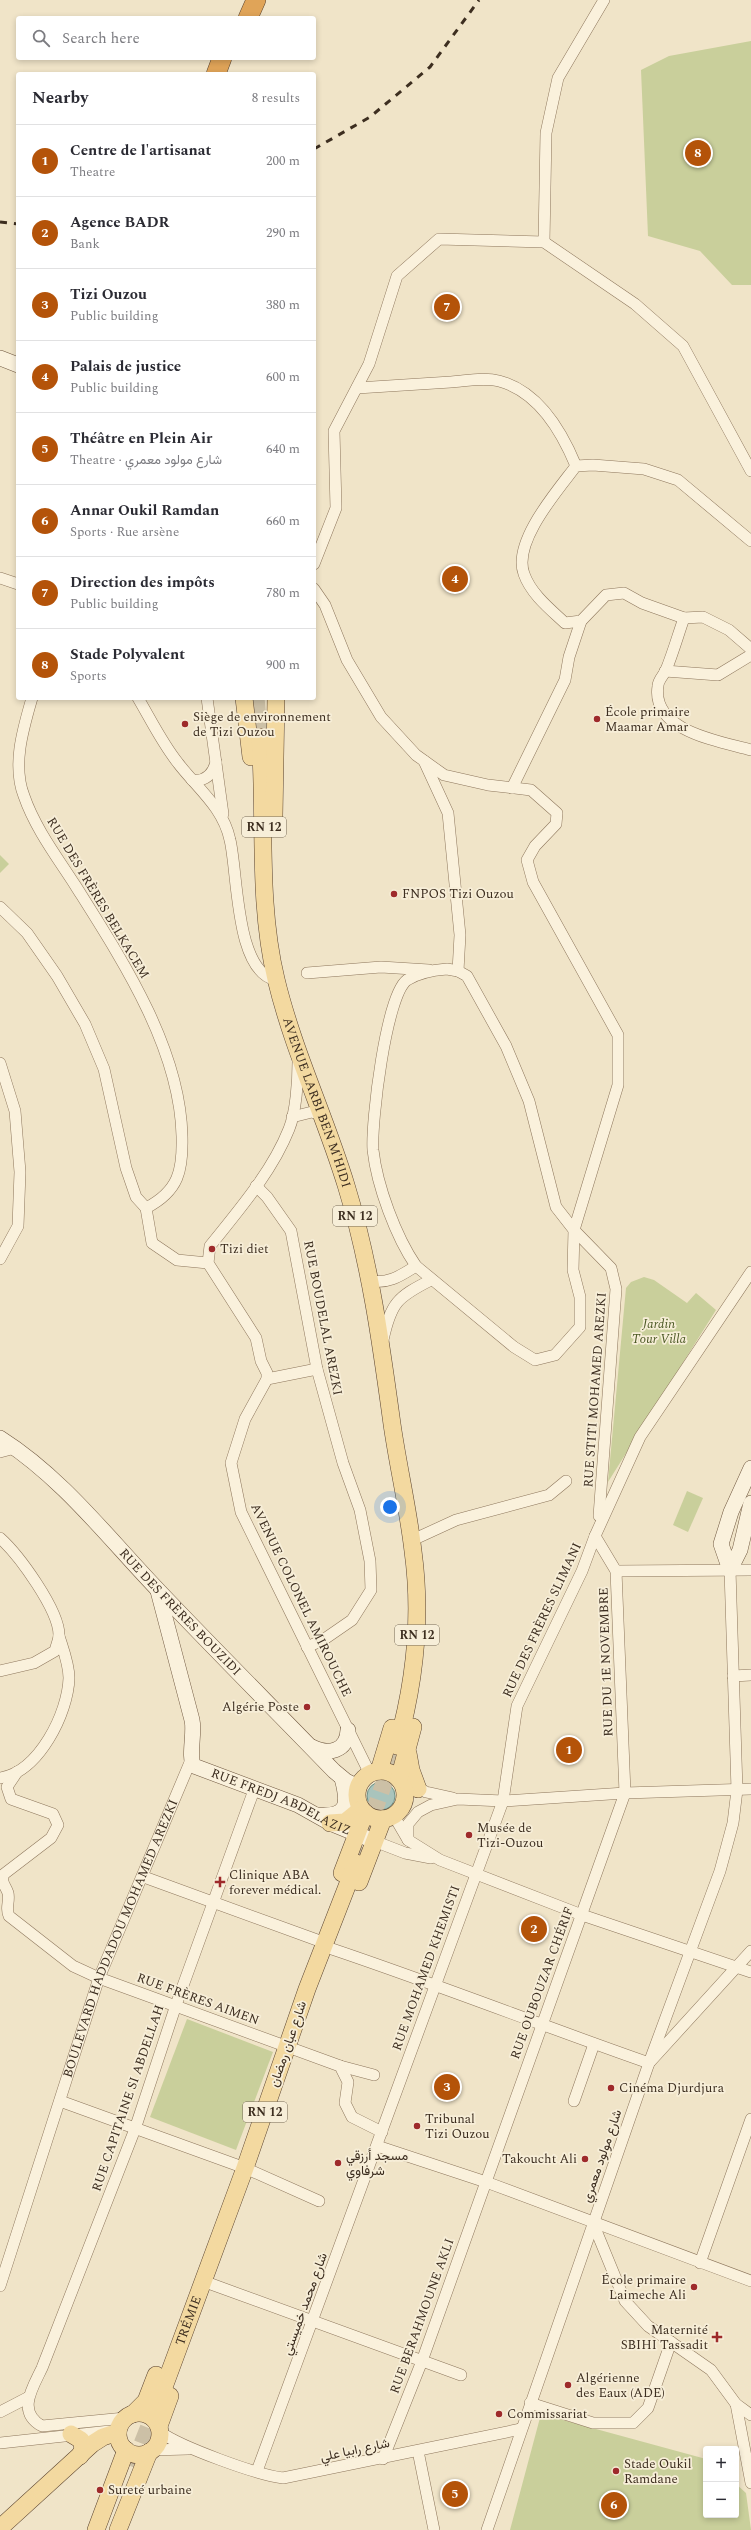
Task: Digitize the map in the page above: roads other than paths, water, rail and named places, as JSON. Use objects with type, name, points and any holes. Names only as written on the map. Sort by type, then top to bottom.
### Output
[{"type":"highway","points":[[240,16],[246,0]]},
{"type":"highway","points":[[249,16],[256,0]]},
{"type":"highway","points":[[217,72],[221,60]]},
{"type":"highway","points":[[226,72],[231,60]]},
{"type":"main road","points":[[0,358],[16,364]]},
{"type":"main road","name":"AVENUE LARBI BEN M'HIDI","points":[[244,700],[251,753],[258,889],[266,918],[276,980],[298,1050],[346,1185],[370,1281],[410,1522],[417,1588],[417,1634],[402,1748],[400,1780]]},
{"type":"main road","name":"AVENUE LARBI BEN M'HIDI","points":[[266,918],[272,899],[276,700]]},
{"type":"main road","name":"AVENUE LARBI BEN M'HIDI","points":[[260,737],[266,918]]},
{"type":"main road","name":"RUE DES FRÈRES BOUZIDI","points":[[0,1438],[15,1448],[62,1486],[157,1590],[310,1746],[342,1778],[358,1787]]},
{"type":"main road","points":[[730,1570],[722,1544],[734,1505],[751,1468]]},
{"type":"main road","points":[[730,1570],[740,1550],[751,1503]]},
{"type":"main road","name":"AVENUE LARBI BEN M'HIDI","points":[[402,1748],[422,1679],[428,1617],[426,1575],[419,1537],[410,1522]]},
{"type":"main road","name":"AVENUE LARBI BEN M'HIDI","points":[[374,1772],[395,1714],[406,1645],[409,1593],[405,1544],[410,1522]]},
{"type":"main road","name":"BOULEVARD HADDADOU MOHAMED AREZKI","points":[[157,1590],[194,1726],[191,1760]]},
{"type":"main road","points":[[310,1746],[325,1752],[335,1751],[346,1740],[348,1730]]},
{"type":"main road","points":[[402,1748],[418,1789]]},
{"type":"main road","name":"RUE FREDJ ABDELAZIZ","points":[[191,1760],[196,1768],[298,1805],[323,1819],[374,1841]]},
{"type":"main road","points":[[374,1772],[392,1774],[400,1780],[405,1790],[405,1800],[401,1809],[388,1818],[374,1841],[324,1969],[307,1989],[309,1965],[316,1940],[358,1834],[363,1811],[357,1798],[358,1787],[374,1772]]},
{"type":"main road","points":[[323,1819],[344,1808],[347,1799],[342,1778]]},
{"type":"main road","points":[[323,1819],[345,1822],[363,1811],[388,1818]]},
{"type":"main road","name":"RN 12","points":[[307,1989],[356,1863]]},
{"type":"main road","name":"شارع عبان رمضان","points":[[221,2235],[307,1989]]},
{"type":"main road","name":"RN 12","points":[[159,2429],[219,2263],[221,2235]]},
{"type":"main road","name":"RN 12","points":[[96,2530],[124,2432],[148,2396],[204,2254],[221,2235]]},
{"type":"main road","name":"TRÉMIE","points":[[157,2406],[221,2235]]},
{"type":"main road","points":[[60,2476],[148,2415],[159,2429],[159,2442],[151,2451],[118,2530]]},
{"type":"main road","points":[[124,2432],[135,2454],[151,2451]]},
{"type":"main road","points":[[0,2528],[60,2476],[98,2440],[124,2432]]},
{"type":"main road","points":[[71,2434],[81,2440],[83,2448],[80,2456]]},
{"type":"main road","points":[[110,2530],[133,2467]]},
{"type":"street","points":[[544,242],[546,133],[558,78],[604,0]]},
{"type":"street","points":[[316,559],[336,508],[334,431],[370,364],[397,276],[439,239],[544,242],[635,304],[683,346],[751,472]]},
{"type":"street","points":[[357,388],[470,380],[491,380],[506,384],[525,395],[549,416],[565,440],[576,466]]},
{"type":"street","points":[[576,466],[593,465],[644,469],[678,480],[751,541]]},
{"type":"street","points":[[576,466],[536,520],[523,550],[523,573],[539,599],[565,623],[581,621]]},
{"type":"street","points":[[0,578],[16,583]]},
{"type":"street","points":[[316,593],[325,605],[347,660],[381,716],[416,755],[444,775],[512,788],[531,790],[557,813],[556,824],[535,846],[526,860],[533,882],[618,1035],[618,1085],[574,1230],[573,1270],[580,1297],[580,1327],[555,1355],[535,1360],[514,1347],[431,1280],[416,1266],[409,1256],[383,1195],[373,1150],[376,1101],[388,1022],[394,999],[406,981],[432,970]]},
{"type":"street","points":[[512,788],[565,680],[569,657],[581,621],[606,595],[624,593],[642,603],[684,618],[703,617],[729,630],[751,650]]},
{"type":"street","points":[[684,618],[665,672],[658,684],[657,700],[667,718],[687,731],[751,750]]},
{"type":"street","points":[[665,672],[718,675],[751,655]]},
{"type":"street","name":"RUE DES FRÈRES BELKACEM","points":[[31,700],[21,741],[18,767],[23,795],[54,852],[126,970],[164,1048],[178,1097],[182,1152],[179,1175],[162,1200],[146,1208]]},
{"type":"street","points":[[139,700],[164,744],[192,780],[213,803],[223,818]]},
{"type":"street","points":[[207,700],[223,818],[230,838],[245,940],[260,972],[276,980]]},
{"type":"street","points":[[307,973],[381,967],[458,971],[460,936],[448,813],[424,761]]},
{"type":"street","points":[[192,780],[204,779],[210,775],[216,762]]},
{"type":"street","points":[[0,907],[27,933],[57,976],[85,1024],[104,1069],[126,1168],[136,1197],[146,1208],[152,1243],[177,1260],[208,1263]]},
{"type":"street","name":"RUE STITI MOHAMED AREZKI","points":[[458,971],[467,976],[479,994],[506,1046],[529,1100],[556,1207],[574,1230],[611,1268],[616,1289],[602,1502],[595,1536]]},
{"type":"street","points":[[298,1050],[298,1079],[290,1129],[256,1186],[210,1246],[208,1263],[256,1338],[261,1361],[267,1373],[266,1379],[317,1369]]},
{"type":"street","points":[[0,1063],[15,1111],[20,1172],[18,1226],[0,1259]]},
{"type":"street","points":[[292,1117],[312,1112],[321,1115]]},
{"type":"street","name":"RUE BOUDELAL AREZKI","points":[[256,1186],[267,1197],[291,1231],[317,1369],[343,1463],[360,1510],[370,1561],[371,1590],[352,1620],[323,1640],[307,1647]]},
{"type":"street","points":[[370,1281],[382,1283],[392,1281],[416,1266]]},
{"type":"street","name":"RUE DES FRÈRES SLIMANI","points":[[503,1800],[517,1706],[582,1571],[595,1536],[640,1437],[751,1272]]},
{"type":"street","points":[[381,1348],[389,1313],[406,1293],[431,1280]]},
{"type":"street","name":"AVENUE COLONEL AMIROUCHE","points":[[266,1379],[245,1419],[231,1463],[241,1512],[348,1730],[374,1772]]},
{"type":"street","points":[[0,1452],[15,1448]]},
{"type":"street","points":[[419,1537],[456,1520],[549,1495],[566,1481]]},
{"type":"street","name":"RUE DU 1E NOVEMBRE","points":[[595,1536],[616,1571],[625,1792]]},
{"type":"street","points":[[0,1538],[15,1554],[52,1608],[68,1671],[66,1698],[39,1755],[17,1772],[0,1778]]},
{"type":"street","name":"شارع مولود معمري","points":[[487,2530],[649,2063],[720,1871],[733,1823],[737,1790],[730,1570]]},
{"type":"street","points":[[616,1571],[751,1570]]},
{"type":"street","points":[[0,1671],[34,1663],[55,1651],[59,1636]]},
{"type":"street","points":[[733,1676],[751,1675]]},
{"type":"street","name":"BOULEVARD HADDADOU MOHAMED AREZKI","points":[[0,2286],[99,1978],[144,1877],[191,1760]]},
{"type":"street","points":[[5,1798],[7,1787],[17,1772]]},
{"type":"street","points":[[400,1780],[418,1789],[458,1798],[503,1800],[625,1792],[751,1789]]},
{"type":"street","name":"RUE CAPITAINE SI ABDELLAH","points":[[27,2398],[42,2368],[135,2128],[176,2005],[254,1790]]},
{"type":"street","name":"RUE OUBOUZAR CHÉRIF","points":[[486,2182],[625,1792]]},
{"type":"street","name":"RUE FRÈRES AIMEN","points":[[5,1798],[53,1814],[58,1825],[51,1838],[4,1874],[3,1882],[8,1893],[9,1916],[73,1966],[99,1978],[176,2005],[286,2048],[340,2066],[374,2075]]},
{"type":"street","points":[[408,1840],[408,1824],[418,1812],[431,1805],[458,1798]]},
{"type":"street","name":"RUE MOHAMED KHEMISTI","points":[[377,2146],[503,1800]]},
{"type":"street","points":[[388,1818],[408,1840],[440,1860],[582,1915],[690,1950],[751,1972]]},
{"type":"street","points":[[374,1841],[413,1855],[440,1860]]},
{"type":"street","points":[[144,1877],[316,1940]]},
{"type":"street","points":[[332,1949],[435,1984],[542,2025],[649,2063],[751,1951]]},
{"type":"street","points":[[574,2101],[594,2044]]},
{"type":"street","points":[[340,2066],[348,2082],[345,2103],[352,2117],[382,2132]]},
{"type":"street","points":[[60,2101],[245,2168],[318,2201]]},
{"type":"street","points":[[700,2263],[751,2119]]},
{"type":"street","points":[[377,2146],[486,2182],[751,2281]]},
{"type":"street","name":"شارع محمد خميستي","points":[[257,2471],[377,2146]]},
{"type":"street","name":"RUE BERAHMOUNE AKLI","points":[[383,2459],[422,2361],[486,2182]]},
{"type":"street","points":[[593,2223],[625,2300],[648,2326],[711,2370],[736,2404],[751,2415]]},
{"type":"street","points":[[212,2284],[461,2375]]},
{"type":"street","points":[[530,2404],[593,2423],[633,2422],[648,2408],[671,2342]]},
{"type":"street","points":[[0,2412],[27,2398],[30,2414]]},
{"type":"street","points":[[736,2404],[751,2483]]},
{"type":"street","points":[[10,2406],[21,2406],[35,2421],[45,2426],[124,2432]]},
{"type":"street","points":[[159,2429],[196,2450]]},
{"type":"street","name":"شارع رابيا علي","points":[[196,2450],[274,2477],[292,2477],[521,2429]]},
{"type":"street","points":[[0,2443],[71,2434],[124,2432]]},
{"type":"street","points":[[151,2451],[172,2448],[196,2450]]},
{"type":"street","points":[[418,2451],[434,2530]]},
{"type":"water","points":[[381,1782],[391,1786],[395,1796],[391,1806],[381,1810],[371,1806],[367,1796],[371,1786]]},
{"type":"tunnel","points":[[256,700],[260,737]]},
{"type":"tunnel","points":[[356,1863],[397,1746]]},
{"type":"tunnel","points":[[133,2467],[157,2406]]},
{"type":"railway","points":[[316,148],[370,117],[430,67],[479,0]]},
{"type":"railway","points":[[0,222],[16,224]]},
{"type":"place","name":"Stade Polyvalent","points":[[698,153]]},
{"type":"place","name":"Direction des impôts","points":[[447,307]]},
{"type":"place","name":"Palais de justice","points":[[455,579]]},
{"type":"place","name":"École primaire Maamar Amar","points":[[597,719]]},
{"type":"place","name":"Siège de environnement de Tizi Ouzou","points":[[185,724]]},
{"type":"place","name":"FNPOS Tizi Ouzou","points":[[394,894]]},
{"type":"place","name":"Tizi diet","points":[[212,1249]]},
{"type":"place","name":"Algérie Poste","points":[[307,1707]]},
{"type":"place","name":"Centre de l'artisanat","points":[[569,1750]]},
{"type":"place","name":"Musée de Tizi-Ouzou","points":[[469,1835]]},
{"type":"place","name":"Clinique ABA forever médical.","points":[[220,1882]]},
{"type":"place","name":"Agence BADR","points":[[534,1929]]},
{"type":"place","name":"Tizi Ouzou","points":[[447,2087]]},
{"type":"place","name":"Cinéma Djurdjura","points":[[611,2088]]},
{"type":"place","name":"Tribunal Tizi Ouzou","points":[[417,2126]]},
{"type":"place","name":"Takoucht Ali","points":[[585,2159]]},
{"type":"place","name":"مسجد أرزقي شرفاوي","points":[[338,2163]]},
{"type":"place","name":"École primaire Laimeche Ali","points":[[694,2287]]},
{"type":"place","name":"Maternité SBIHI Tassadit","points":[[717,2337]]},
{"type":"place","name":"Algérienne des Eaux (ADE)","points":[[568,2385]]},
{"type":"place","name":"Commissariat","points":[[499,2414]]},
{"type":"place","name":"Stade Oukil Ramdane","points":[[616,2471]]},
{"type":"place","name":"Sureté urbaine","points":[[100,2490]]},
{"type":"place","name":"Théâtre en Plein Air","points":[[455,2494]]},
{"type":"place","name":"Annar Oukil Ramdan","points":[[614,2505]]},
{"type":"park label","name":"Jardin Tour Villa","points":[[659,1332]]}]
